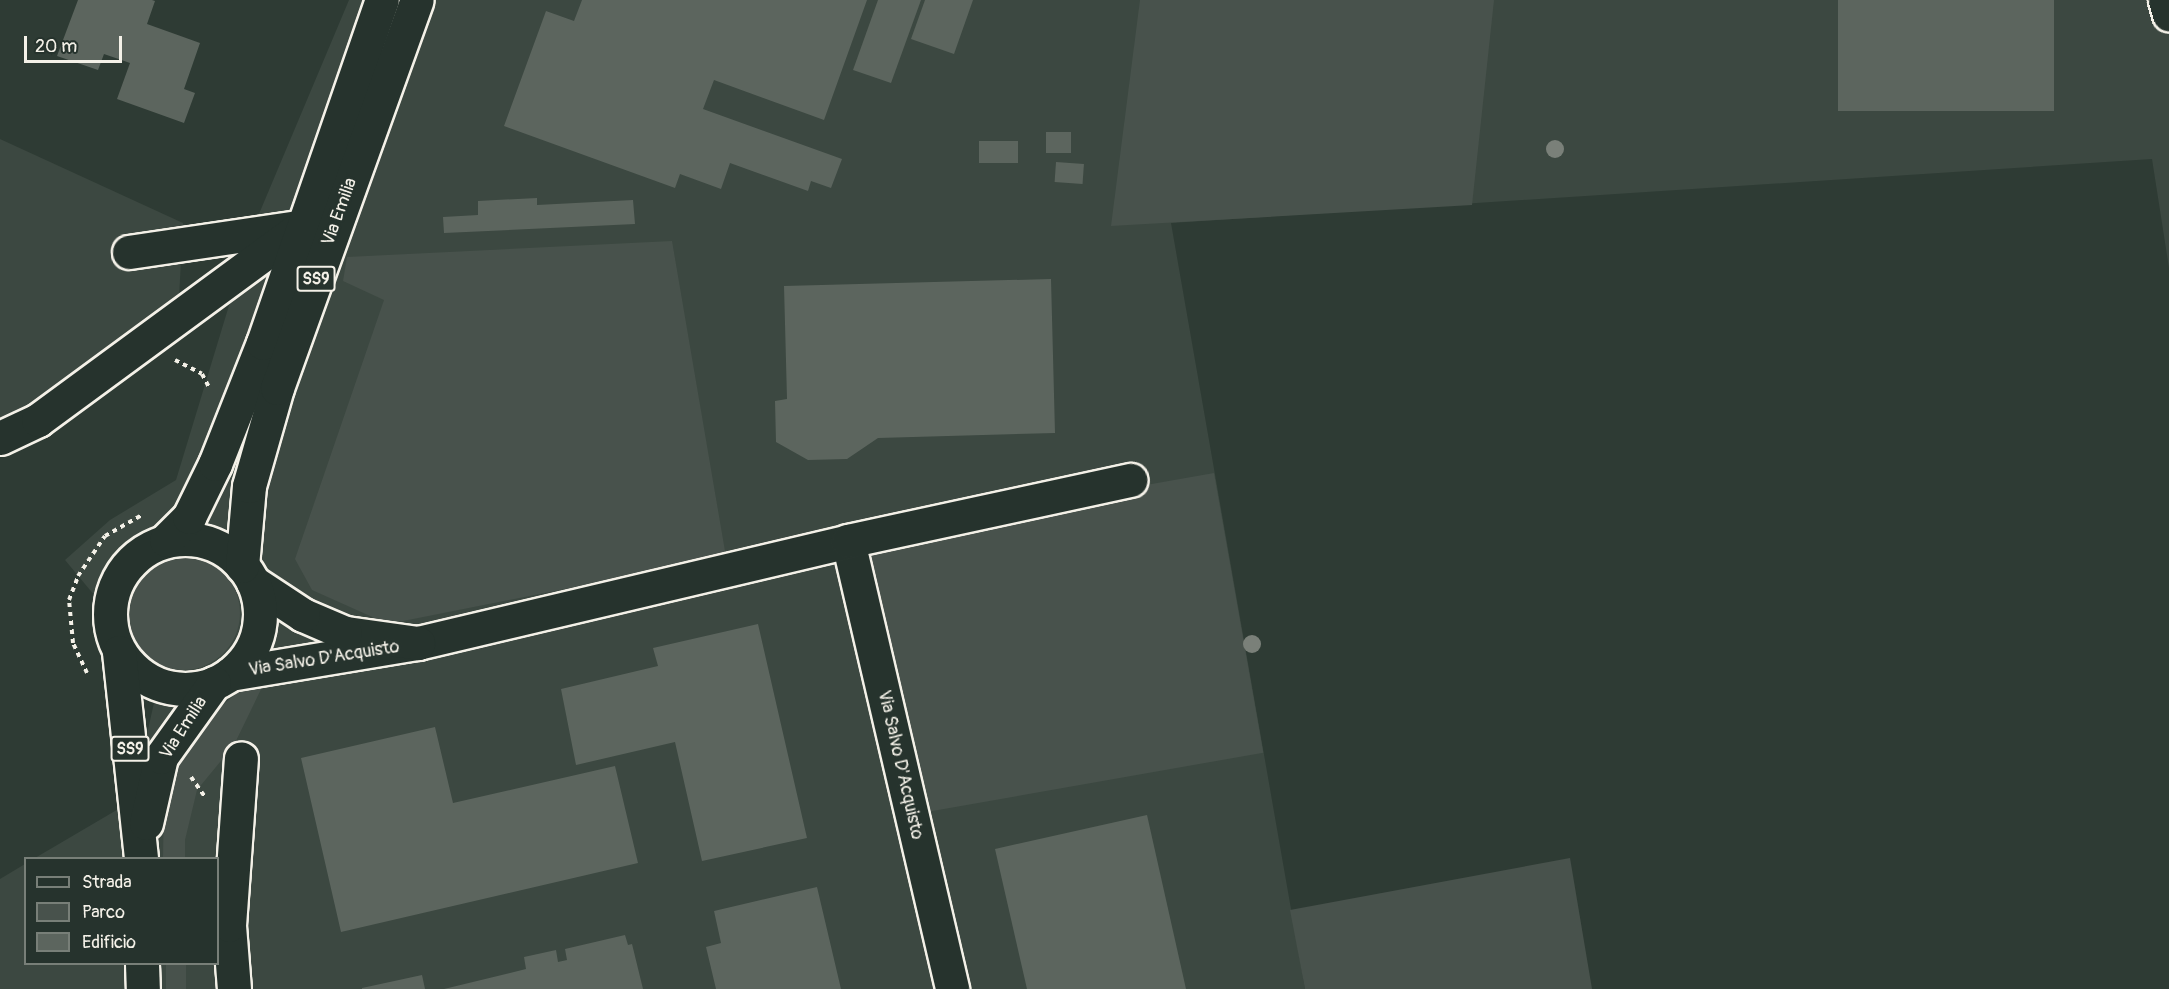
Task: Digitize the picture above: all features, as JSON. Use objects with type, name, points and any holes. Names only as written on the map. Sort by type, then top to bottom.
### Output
[{"type":"street","name":"Via Emilia","points":[[140,852],[120,652],[110,624],[114,586],[138,554],[166,540],[189,517],[216,464],[382,0]]},
{"type":"street","name":"Via Emilia","points":[[140,852],[161,757],[222,679],[245,659],[258,633],[259,603],[248,574],[249,486],[277,388],[417,0]]},
{"type":"street","points":[[2165,0],[2169,14]]},
{"type":"street","points":[[129,252],[302,226]]},
{"type":"street","points":[[0,438],[38,420],[302,226]]},
{"type":"street","name":"Via Salvo D'Acquisto","points":[[222,679],[418,644],[848,541],[1131,480]]},
{"type":"street","name":"Via Emilia","points":[[166,540],[190,538],[212,543],[248,574]]},
{"type":"street","name":"Via Salvo D'Acquisto","points":[[848,541],[952,989]]},
{"type":"street","name":"Via Salvo D'Acquisto","points":[[248,574],[303,615],[345,633],[418,644]]},
{"type":"street","name":"Via Emilia","points":[[120,652],[139,674],[166,687],[196,688],[222,679]]},
{"type":"street","points":[[234,989],[229,925],[241,758]]},
{"type":"street","points":[[142,965],[143,989]]},
{"type":"path","points":[[143,343],[202,374],[209,387],[206,397]]},
{"type":"path","points":[[89,680],[73,643],[69,600],[78,576],[105,537],[152,510]]},
{"type":"path","points":[[169,745],[186,752],[185,765],[197,790],[236,826]]},
{"type":"shaded area","points":[[349,0],[2169,0],[2169,268],[2152,159],[1171,223],[1305,989],[0,989],[0,879],[24,865],[24,965],[219,965],[219,857],[37,857],[132,801],[160,676],[157,664],[144,655],[65,560],[110,520],[176,480],[251,233]]},
{"type":"shaded area","points":[[0,139],[183,223],[178,317],[0,430]]},
{"type":"green space","points":[[1140,0],[1494,0],[1472,205],[1111,226]]},
{"type":"green space","points":[[672,241],[726,557],[388,624],[312,590],[295,559],[384,300],[343,281],[347,257]]},
{"type":"green space","points":[[1214,473],[1263,753],[907,816],[857,536]]},
{"type":"green space","points":[[183,556],[205,560],[223,573],[236,591],[240,613],[236,635],[223,653],[205,666],[183,670],[161,666],[143,653],[130,635],[126,613],[130,591],[143,573],[161,560]]},
{"type":"green space","points":[[266,679],[234,745],[197,790],[185,840],[185,857],[163,857],[164,799],[181,741],[238,692]]},
{"type":"green space","points":[[1570,858],[1592,989],[1305,989],[1290,910]]},
{"type":"green space","points":[[166,965],[186,965],[186,989],[166,989]]},
{"type":"building","points":[[78,0],[155,1],[147,24],[200,43],[184,89],[195,93],[184,123],[117,99],[130,63],[104,54],[98,70],[57,56]]},
{"type":"building","points":[[582,0],[867,0],[824,120],[714,80],[703,109],[842,159],[831,188],[811,181],[808,191],[730,163],[721,189],[680,174],[675,188],[504,126],[546,11],[574,21]]},
{"type":"building","points":[[878,0],[921,0],[891,83],[853,70]]},
{"type":"building","points":[[925,0],[973,0],[954,54],[911,39]]},
{"type":"building","points":[[1838,0],[2054,0],[2054,111],[1838,111]]},
{"type":"building","points":[[1046,132],[1071,132],[1071,153],[1046,153]]},
{"type":"building","points":[[979,141],[1018,141],[1018,163],[979,163]]},
{"type":"building","points":[[1056,162],[1084,164],[1083,184],[1055,182]]},
{"type":"building","points":[[537,198],[537,205],[633,200],[635,224],[444,233],[443,217],[478,215],[478,201]]},
{"type":"building","points":[[1051,279],[1055,433],[878,438],[847,459],[808,460],[776,442],[775,401],[787,399],[784,286]]},
{"type":"building","points":[[758,624],[807,838],[702,861],[675,742],[576,765],[561,689],[658,666],[653,648]]},
{"type":"building","points":[[435,727],[453,803],[615,766],[638,863],[341,932],[301,758]]},
{"type":"building","points":[[1147,815],[1186,989],[1027,989],[995,849]]},
{"type":"building","points":[[817,887],[841,989],[716,989],[706,947],[721,943],[714,911]]},
{"type":"building","points":[[625,935],[628,945],[632,944],[643,989],[444,989],[526,969],[524,957],[556,950],[558,962],[567,960],[565,949]]},
{"type":"building","points":[[422,975],[425,989],[362,989],[362,988]]}]
